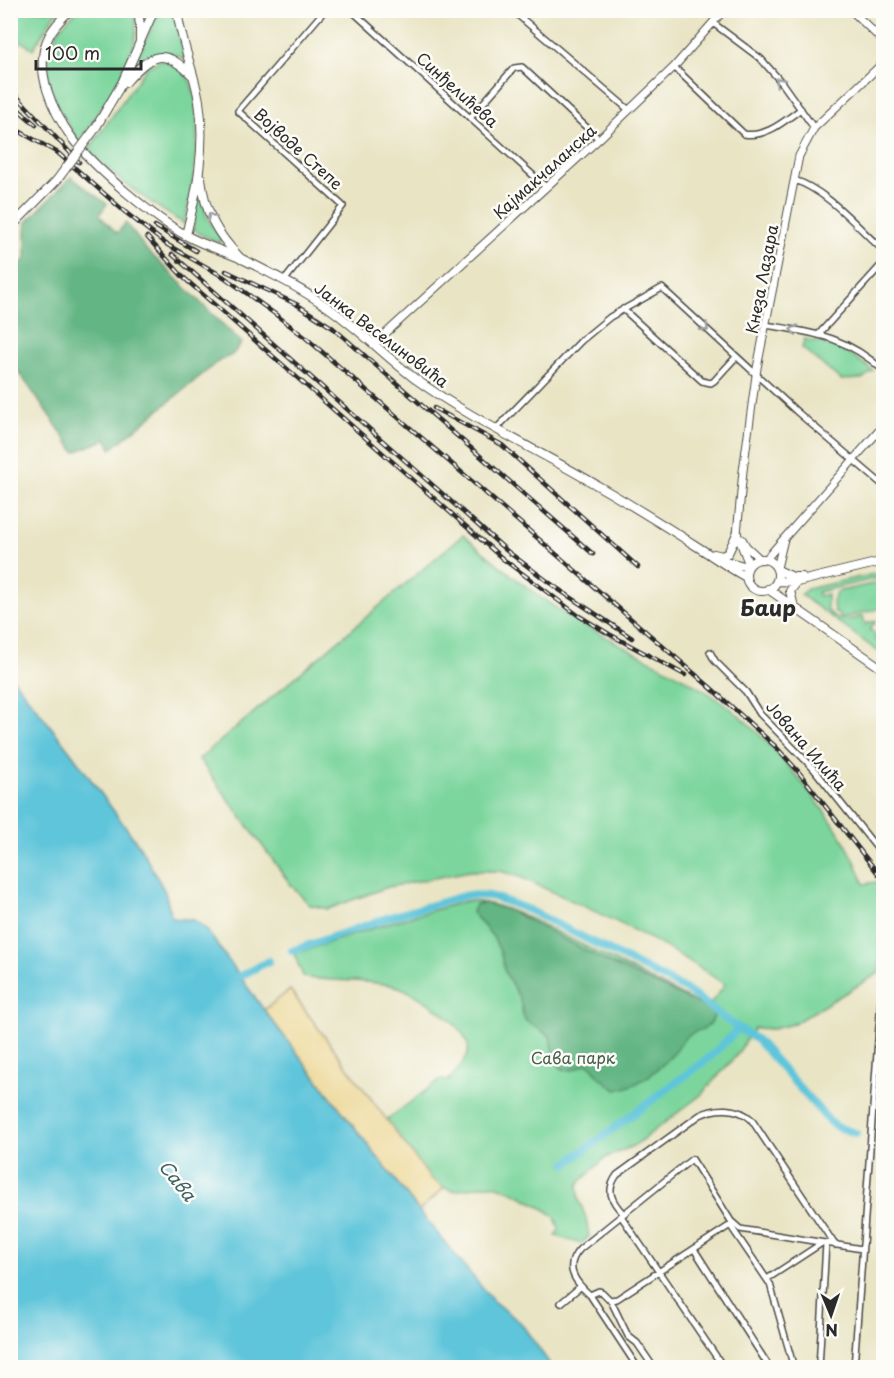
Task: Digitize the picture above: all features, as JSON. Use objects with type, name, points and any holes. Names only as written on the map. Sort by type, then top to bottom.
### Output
[{"type":"main road","name":"Јанка Веселиновића","points":[[70,10],[48,36],[43,66],[46,83],[58,114],[72,138],[92,160],[141,203],[186,235],[241,259],[329,308],[414,378],[746,577]]},
{"type":"main road","points":[[138,10],[139,47]]},
{"type":"main road","points":[[10,228],[57,180],[95,129],[118,91],[154,10]]},
{"type":"main road","points":[[177,10],[199,102],[201,132],[199,167],[186,235]]},
{"type":"main road","points":[[118,91],[146,61],[159,56],[170,57],[193,76]]},
{"type":"main road","points":[[199,167],[204,199],[210,217],[225,243],[241,259]]},
{"type":"main road","points":[[707,552],[719,556],[726,555],[730,552],[733,539],[737,534]]},
{"type":"main road","name":"Јанка Веселиновића","points":[[717,558],[748,566]]},
{"type":"main road","points":[[807,578],[793,577],[763,559],[748,566],[746,577],[753,587],[763,591],[773,585],[797,582],[884,561]]},
{"type":"main road","points":[[773,585],[777,569]]},
{"type":"main road","points":[[795,608],[790,591],[797,582]]},
{"type":"main road","points":[[773,585],[795,608],[884,670]]},
{"type":"street","name":"Војводе Степе","points":[[284,281],[343,206],[238,111],[325,10]]},
{"type":"street","name":"Синђелићева","points":[[351,10],[546,187]]},
{"type":"street","points":[[512,10],[629,110]]},
{"type":"street","name":"Кајмакчаланска","points":[[374,344],[599,139],[674,67],[724,10]]},
{"type":"street","points":[[851,10],[884,42]]},
{"type":"street","points":[[713,23],[761,59],[814,128]]},
{"type":"street","name":"Кнеза Лазара","points":[[748,566],[737,534],[743,466],[756,375],[799,156],[814,128],[884,62]]},
{"type":"street","points":[[470,118],[514,68],[522,67],[599,139]]},
{"type":"street","points":[[674,67],[744,135],[765,133],[801,109]]},
{"type":"street","points":[[794,180],[806,184],[819,193],[884,251]]},
{"type":"street","points":[[818,335],[884,262]]},
{"type":"street","points":[[496,429],[581,341],[610,317],[662,288],[756,375],[884,486]]},
{"type":"street","points":[[623,309],[702,381],[707,383],[714,381],[736,357]]},
{"type":"street","points":[[766,325],[818,335],[848,344],[884,371]]},
{"type":"street","points":[[737,534],[746,546],[763,559],[884,425]]},
{"type":"street","points":[[777,569],[785,536]]},
{"type":"street","name":"Јована Илића","points":[[710,652],[715,662],[746,692],[760,714],[813,768],[884,857]]},
{"type":"street","points":[[854,1368],[884,957]]},
{"type":"street","points":[[724,1368],[614,1204],[611,1185],[617,1175],[700,1115],[713,1110],[739,1111],[751,1119],[835,1245]]},
{"type":"street","points":[[638,1368],[590,1295],[580,1287],[572,1272],[573,1259],[622,1215],[692,1159],[767,1279],[775,1299],[794,1368]]},
{"type":"street","points":[[731,1224],[747,1231],[862,1249]]},
{"type":"street","points":[[610,1300],[617,1299],[731,1224]]},
{"type":"street","points":[[767,1279],[824,1243]]},
{"type":"street","points":[[819,1368],[824,1243]]},
{"type":"street","points":[[694,1249],[770,1368]]},
{"type":"street","points":[[561,1303],[580,1287]]},
{"type":"street","points":[[590,1295],[602,1292],[610,1300],[628,1336],[637,1343],[654,1368]]},
{"type":"street","points":[[621,1342],[628,1336]]},
{"type":"green space","points":[[10,11],[60,11],[55,14],[33,49],[11,35]]},
{"type":"green space","points":[[77,11],[133,11],[136,25],[135,41],[120,78],[79,141],[58,107],[48,74],[48,58],[52,42],[62,26]]},
{"type":"green space","points":[[159,11],[174,11],[185,60],[172,54],[159,53],[147,58],[136,67],[134,66]]},
{"type":"green space","points":[[160,60],[175,65],[187,76],[193,90],[196,107],[194,170],[184,224],[122,181],[89,149],[146,68]]},
{"type":"green space","points":[[71,177],[107,204],[99,215],[117,233],[126,223],[145,248],[242,343],[232,355],[219,361],[111,449],[107,439],[75,452],[11,361],[11,271],[26,259],[26,223]]},
{"type":"green space","points":[[197,197],[201,197],[207,217],[222,241],[220,243],[198,233],[193,227]]},
{"type":"green space","points":[[804,339],[841,350],[873,371],[862,379],[841,380],[802,348]]},
{"type":"green space","name":"Сава парк","points":[[463,535],[564,613],[687,680],[737,714],[780,756],[825,812],[847,846],[864,884],[883,881],[879,973],[793,1024],[773,1029],[754,1028],[736,1056],[701,1095],[635,1145],[605,1158],[578,1186],[579,1200],[586,1218],[589,1236],[581,1244],[556,1236],[559,1229],[555,1217],[506,1189],[483,1185],[454,1190],[439,1185],[430,1178],[387,1120],[441,1079],[448,1081],[461,1065],[467,1055],[468,1045],[463,1034],[454,1024],[429,1003],[395,986],[307,978],[303,976],[294,954],[392,922],[466,901],[475,901],[531,919],[687,998],[705,1010],[725,985],[652,939],[520,877],[500,871],[470,871],[388,887],[328,909],[310,905],[291,885],[199,759]]},
{"type":"green space","points":[[883,572],[883,577],[817,592],[819,596],[827,594],[827,609],[839,619],[863,616],[865,624],[876,621],[870,630],[877,635],[874,639],[883,645],[883,655],[801,595],[807,589]]},
{"type":"green space","points":[[883,583],[883,608],[842,618],[834,611],[833,602],[836,592]]},
{"type":"green space","name":"Сава парк","points":[[485,903],[511,911],[605,961],[703,1006],[714,1015],[710,1024],[686,1037],[656,1071],[625,1088],[616,1090],[589,1064],[575,1069],[563,1069],[555,1060],[550,1036],[526,1021],[520,999],[505,972],[500,951],[493,937],[472,912],[475,905]]},
{"type":"sand","points":[[290,990],[430,1178],[444,1188],[419,1211],[264,1010]]},
{"type":"water","name":"Сава","points":[[11,676],[70,751],[140,847],[165,892],[172,918],[194,920],[206,929],[264,1010],[419,1211],[493,1301],[520,1322],[552,1367],[20,1367],[10,1352]]},
{"type":"waterway","points":[[292,951],[390,917],[467,895],[490,896],[529,910],[685,989],[757,1040],[829,1121],[837,1127],[856,1133]]},
{"type":"waterway","points":[[231,981],[269,961]]},
{"type":"waterway","points":[[566,1164],[710,1057],[739,1028]]},
{"type":"railway","points":[[10,89],[79,162]]},
{"type":"railway","points":[[10,102],[36,125]]},
{"type":"railway","points":[[10,126],[58,153],[125,212],[166,244],[224,277],[275,314],[467,477],[776,747],[797,770],[884,881]]},
{"type":"railway","points":[[155,226],[196,251]]},
{"type":"railway","points":[[147,237],[183,277],[503,559],[579,616],[685,675]]},
{"type":"railway","points":[[172,254],[507,551],[558,589],[632,638]]},
{"type":"railway","points":[[226,271],[296,304],[333,328],[593,554]]},
{"type":"railway","points":[[434,408],[502,445],[638,567]]},
{"type":"district","name":"Баир","points":[[768,606]]}]
